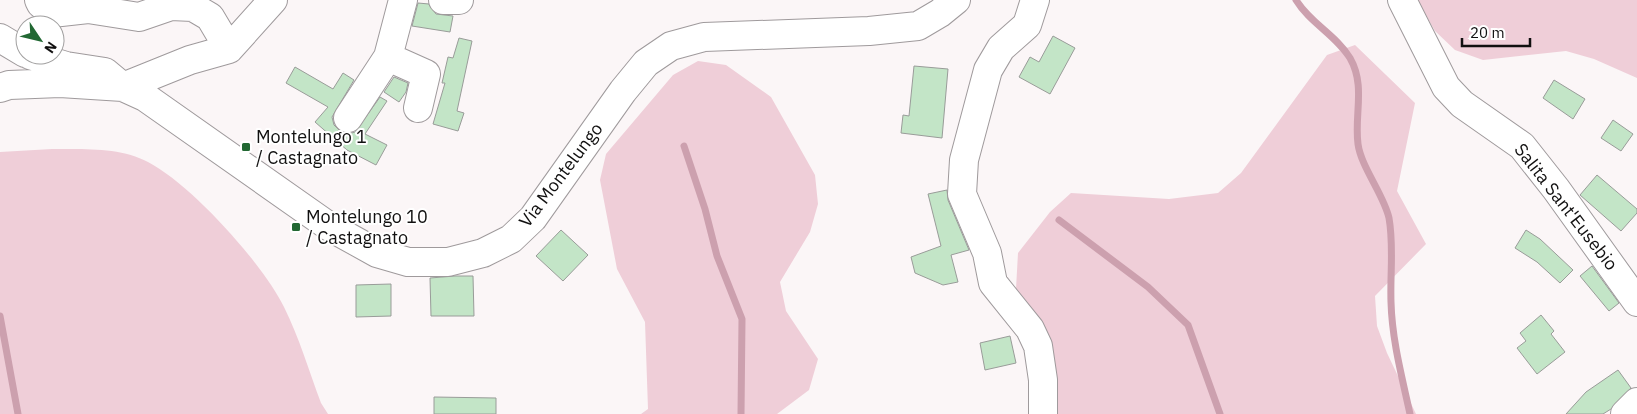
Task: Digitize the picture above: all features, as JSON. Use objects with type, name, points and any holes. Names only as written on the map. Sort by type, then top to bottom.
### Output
[{"type":"street","points":[[39,0],[52,13],[88,9],[139,17],[171,6],[193,7],[210,17],[229,49]]},
{"type":"street","points":[[123,87],[190,60],[229,49],[273,0]]},
{"type":"street","points":[[348,118],[388,57],[403,0]]},
{"type":"street","points":[[442,0],[460,0]]},
{"type":"street","name":"Via Montelungo","points":[[63,65],[105,72],[123,87],[145,97],[330,227],[370,248],[408,262],[448,262],[482,253],[511,239],[533,218],[623,91],[646,63],[671,46],[704,37],[869,31],[918,26],[940,13],[956,0]]},
{"type":"street","points":[[1035,0],[1027,25],[1002,48],[988,70],[964,160],[962,194],[987,253],[992,283],[1030,329],[1038,346],[1043,380],[1043,414]]},
{"type":"street","name":"Salita Sant'Eusebio","points":[[1402,0],[1446,87],[1462,104],[1522,146],[1556,189],[1637,302]]},
{"type":"street","points":[[0,38],[15,47]]},
{"type":"street","points":[[388,57],[426,74],[418,108]]},
{"type":"street","name":"Via Montelungo","points":[[0,88],[8,85],[60,83],[123,87]]},
{"type":"street","points":[[1626,414],[1637,402]]},
{"type":"shaded area","points":[[1417,0],[1637,0],[1637,78],[1594,59],[1566,51],[1483,60],[1455,50],[1435,31]]},
{"type":"shaded area","points":[[1355,45],[1415,103],[1397,191],[1426,244],[1375,296],[1377,326],[1387,353],[1416,414],[1057,414],[1053,372],[1041,324],[1016,289],[1018,253],[1050,212],[1071,193],[1169,199],[1218,193],[1241,173],[1327,55]]},
{"type":"shaded area","points":[[698,61],[726,65],[771,97],[815,175],[818,204],[810,232],[780,282],[786,311],[818,359],[809,390],[777,414],[641,414],[648,409],[645,322],[617,269],[600,180],[606,154],[673,75]]},
{"type":"shaded area","points":[[52,149],[114,151],[137,157],[166,173],[205,206],[243,248],[274,289],[289,318],[321,403],[328,414],[0,414],[0,152]]},
{"type":"building","points":[[418,3],[429,4],[436,14],[453,16],[450,32],[412,26]]},
{"type":"building","points":[[1053,36],[1075,48],[1050,94],[1019,77],[1030,57],[1039,62]]},
{"type":"building","points":[[459,38],[472,41],[457,111],[464,113],[458,131],[433,124],[445,83],[442,83],[448,57],[453,58]]},
{"type":"building","points":[[914,66],[948,69],[942,138],[901,133],[903,115],[909,116]]},
{"type":"building","points":[[295,67],[333,89],[343,73],[354,80],[332,117],[334,125],[340,131],[348,134],[355,132],[380,97],[387,101],[365,134],[387,145],[376,165],[347,150],[315,122],[328,107],[286,83]]},
{"type":"building","points":[[394,77],[408,83],[406,92],[399,102],[384,92]]},
{"type":"building","points":[[1554,80],[1585,99],[1573,119],[1543,98]]},
{"type":"building","points":[[1613,120],[1633,134],[1621,151],[1601,138]]},
{"type":"building","points":[[1597,175],[1637,209],[1637,213],[1621,231],[1580,195]]},
{"type":"building","points":[[947,190],[948,200],[969,250],[951,255],[958,282],[943,285],[915,273],[911,257],[941,246],[928,194]]},
{"type":"building","points":[[561,230],[588,255],[563,281],[536,256]]},
{"type":"building","points":[[1526,230],[1540,239],[1573,270],[1560,283],[1537,262],[1515,248]]},
{"type":"building","points":[[1592,266],[1619,303],[1609,311],[1580,276]]},
{"type":"building","points":[[473,276],[474,316],[431,316],[430,278]]},
{"type":"building","points":[[391,284],[391,316],[356,317],[356,285]]},
{"type":"building","points":[[1541,315],[1554,331],[1551,334],[1565,352],[1537,374],[1517,348],[1526,341],[1520,333]]},
{"type":"building","points":[[1010,336],[1016,363],[985,370],[980,343]]},
{"type":"building","points":[[1618,370],[1631,388],[1611,409],[1603,414],[1566,414],[1586,392]]},
{"type":"building","points":[[434,397],[496,398],[496,414],[434,414]]},
{"type":"waterway","points":[[1296,0],[1308,16],[1338,42],[1350,58],[1355,69],[1359,90],[1357,133],[1360,153],[1389,218],[1393,330],[1410,414]]},
{"type":"waterway","points":[[684,146],[705,209],[717,256],[742,319],[741,414]]},
{"type":"waterway","points":[[1059,220],[1148,287],[1188,325],[1220,414]]},
{"type":"waterway","points":[[0,316],[18,414]]},
{"type":"place","name":"Montelungo 1 / Castagnato","points":[[246,147]]},
{"type":"place","name":"Montelungo 10 / Castagnato","points":[[296,227]]}]
